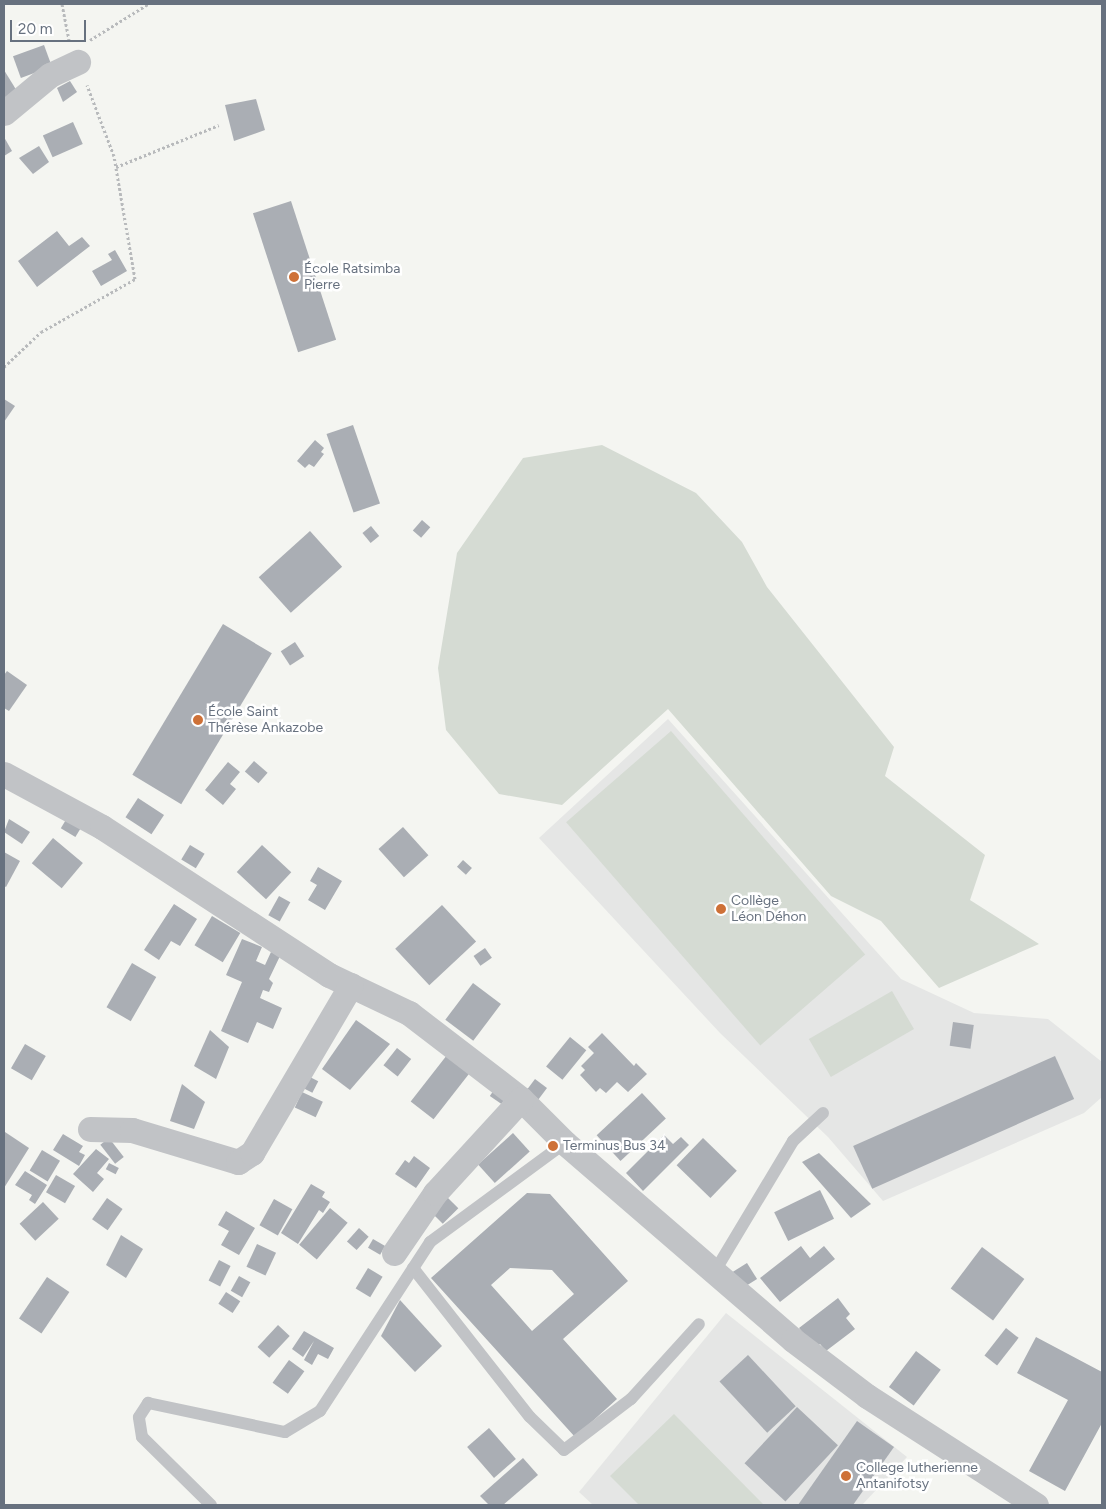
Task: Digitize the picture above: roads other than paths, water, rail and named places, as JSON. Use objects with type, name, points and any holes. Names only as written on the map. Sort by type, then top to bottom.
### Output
[{"type":"street","points":[[4,113],[75,56]]},
{"type":"street","points":[[4,774],[102,827],[330,975],[410,1013],[521,1099],[565,1143],[793,1340],[1001,1494],[1036,1505]]},
{"type":"street","points":[[90,1129],[132,1130],[238,1162],[252,1153],[352,985]]},
{"type":"street","points":[[404,1260],[435,1193],[521,1099]]},
{"type":"lane","points":[[715,1271],[794,1141],[823,1113]]},
{"type":"lane","points":[[211,1505],[142,1437],[139,1417],[148,1403],[285,1432],[320,1411],[404,1260],[565,1143]]},
{"type":"lane","points":[[404,1260],[530,1417],[564,1450],[631,1399],[699,1324]]},
{"type":"place","name":"École Ratsimba Pierre","points":[[294,277]]},
{"type":"place","name":"École Saint Thérèse Ankazobe","points":[[198,720]]},
{"type":"place","name":"Collège Léon Déhon","points":[[721,909]]},
{"type":"place","name":"Terminus Bus 34","points":[[553,1146]]},
{"type":"place","name":"College lutherienne Antanifotsy","points":[[846,1476]]}]
